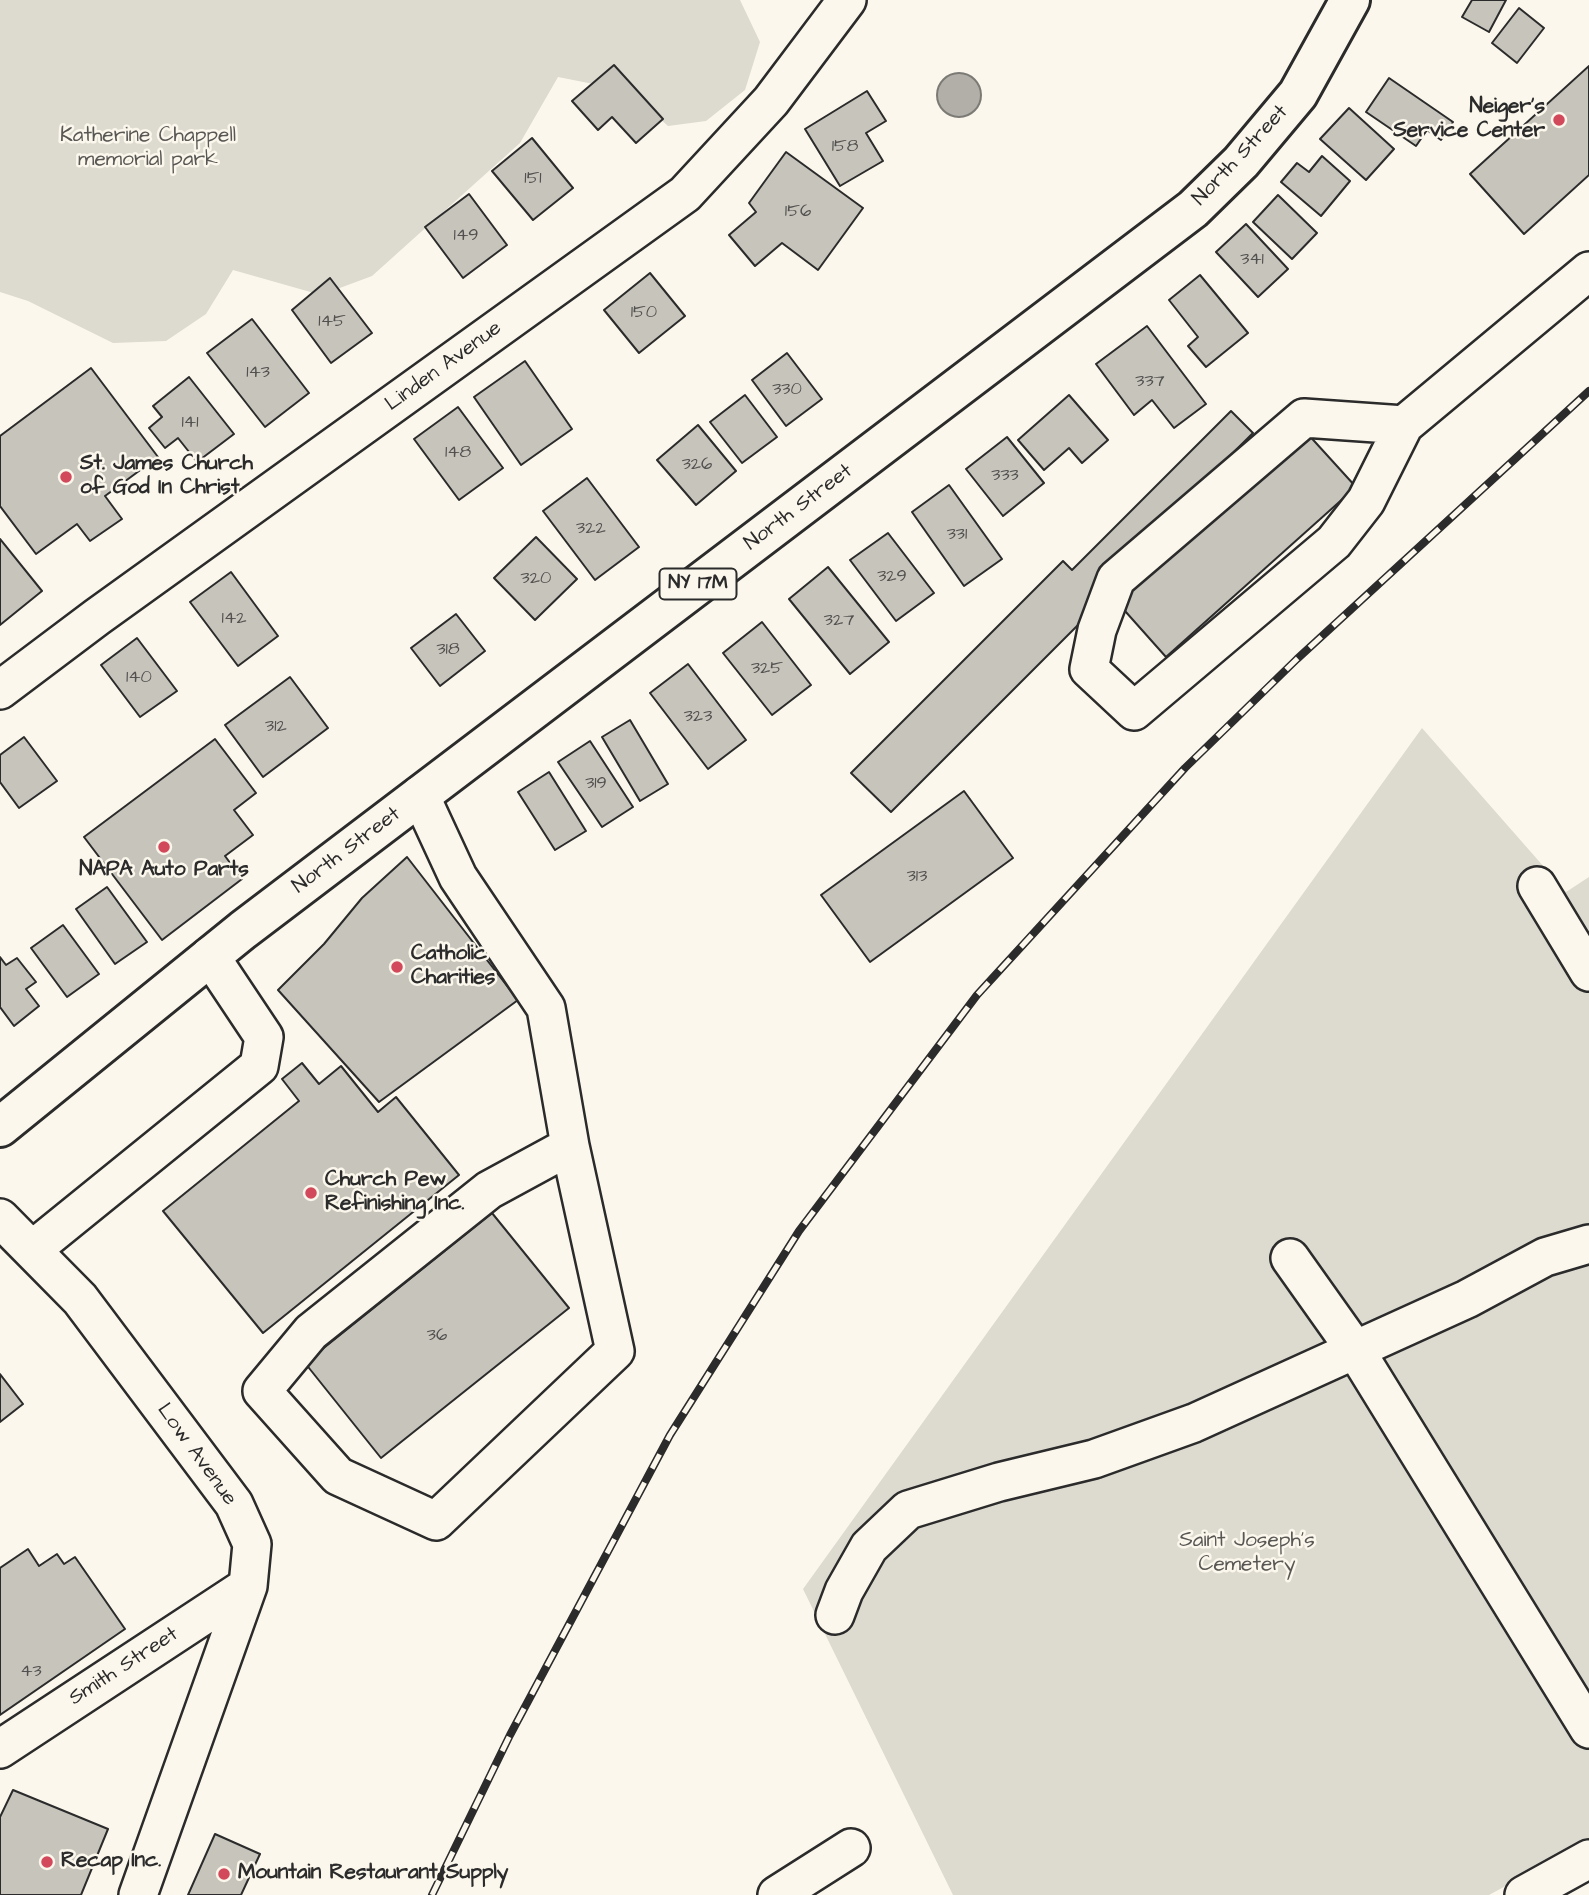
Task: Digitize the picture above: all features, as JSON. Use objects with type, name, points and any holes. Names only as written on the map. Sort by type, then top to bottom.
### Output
[{"type":"main road","name":"North Street","points":[[0,1127],[211,956],[420,795],[1193,209],[1241,162],[1298,94],[1350,0]]},
{"type":"street","name":"Linden Avenue","points":[[0,690],[97,617],[685,194],[771,101],[847,0]]},
{"type":"street","points":[[1404,425],[1304,418],[1116,579],[1097,630],[1089,669],[1134,712],[1334,542],[1366,501],[1404,425],[1589,271]]},
{"type":"street","points":[[420,795],[458,877],[546,1008],[570,1146],[615,1350],[436,1521],[338,1476],[262,1391],[311,1332],[489,1190],[570,1146]]},
{"type":"street","points":[[1537,886],[1584,952]]},
{"type":"street","points":[[32,1250],[259,1066],[264,1037],[211,956]]},
{"type":"street","name":"Low Avenue","points":[[0,1218],[80,1300],[234,1504],[252,1544],[248,1586],[138,1895]]},
{"type":"street","points":[[835,1615],[844,1591],[869,1546],[908,1510],[999,1482],[1094,1460],[1194,1423],[1467,1299],[1545,1257],[1589,1244]]},
{"type":"street","points":[[1290,1258],[1356,1350],[1589,1729]]},
{"type":"street","name":"Smith Street","points":[[0,1749],[248,1586]]},
{"type":"street","points":[[776,1895],[851,1848]]},
{"type":"street","points":[[1524,1895],[1589,1859]]},
{"type":"green space","name":"Katherine Chappell memorial park","points":[[0,0],[740,0],[760,42],[745,90],[706,121],[668,126],[629,91],[558,77],[520,143],[372,276],[321,295],[233,270],[206,314],[166,341],[113,343],[28,301],[0,292]]},
{"type":"green space","name":"Saint Joseph's Cemetery","points":[[1422,728],[1566,892],[1589,877],[1589,1841],[1489,1895],[953,1895],[803,1589]]},
{"type":"shaded area","points":[[959,73],[974,80],[981,95],[974,110],[959,117],[944,110],[937,95],[944,80]]},
{"type":"building","points":[[1472,0],[1506,0],[1489,32],[1462,17]]},
{"type":"building","points":[[1519,8],[1544,28],[1517,63],[1492,43]]},
{"type":"building","points":[[614,65],[663,119],[636,143],[612,117],[598,130],[572,101]]},
{"type":"building","name":"Neiger's Service Center","points":[[1589,66],[1589,175],[1524,234],[1470,174]]},
{"type":"building","points":[[1389,78],[1453,122],[1441,140],[1427,130],[1416,146],[1366,112]]},
{"type":"building","points":[[867,91],[886,121],[866,133],[883,161],[840,186],[805,129]]},
{"type":"building","points":[[1349,108],[1394,149],[1366,180],[1320,139]]},
{"type":"building","points":[[532,138],[573,188],[533,220],[492,171]]},
{"type":"building","points":[[786,152],[863,208],[818,270],[782,243],[755,266],[729,235],[756,212],[749,203]]},
{"type":"building","points":[[1322,156],[1350,181],[1321,216],[1281,182],[1297,163],[1309,172]]},
{"type":"building","points":[[469,194],[507,245],[463,278],[425,227]]},
{"type":"building","points":[[1278,195],[1317,233],[1292,259],[1253,222]]},
{"type":"building","points":[[1246,224],[1288,269],[1258,297],[1216,252]]},
{"type":"building","points":[[650,273],[685,316],[639,353],[604,310]]},
{"type":"building","points":[[1200,275],[1248,333],[1206,367],[1188,346],[1198,337],[1169,300]]},
{"type":"building","points":[[330,278],[372,333],[331,363],[292,310]]},
{"type":"building","points":[[252,319],[309,393],[265,427],[207,353]]},
{"type":"building","points":[[1147,326],[1206,404],[1174,428],[1152,400],[1134,415],[1096,364]]},
{"type":"building","points":[[787,353],[822,399],[786,426],[752,380]]},
{"type":"building","points":[[525,361],[572,429],[521,465],[474,397]]},
{"type":"building","name":"St. James Church of God In Christ","points":[[91,368],[158,457],[105,496],[122,519],[90,541],[77,524],[36,554],[0,506],[0,436]]},
{"type":"building","points":[[189,377],[234,434],[197,462],[178,438],[165,448],[149,428],[162,417],[153,406]]},
{"type":"building","points":[[745,395],[777,437],[742,463],[710,422]]},
{"type":"building","points":[[1069,395],[1108,440],[1082,463],[1069,448],[1044,470],[1018,440]]},
{"type":"building","points":[[458,407],[503,468],[459,500],[414,439]]},
{"type":"building","points":[[1231,411],[1253,433],[1099,586],[1108,595],[891,812],[851,773],[1063,561],[1072,570]]},
{"type":"building","points":[[698,425],[736,471],[696,505],[657,460]]},
{"type":"building","points":[[1306,432],[1356,487],[1166,657],[1117,602]]},
{"type":"building","points":[[1007,437],[1044,483],[1003,516],[966,469]]},
{"type":"building","points":[[587,478],[639,547],[595,580],[543,511]]},
{"type":"building","points":[[949,485],[1002,559],[964,586],[912,512]]},
{"type":"building","points":[[888,533],[934,593],[896,621],[850,560]]},
{"type":"building","points":[[536,537],[577,579],[535,620],[494,578]]},
{"type":"building","points":[[0,539],[42,591],[0,625]]},
{"type":"building","points":[[828,567],[889,642],[850,674],[789,599]]},
{"type":"building","points":[[231,572],[278,636],[238,666],[190,602]]},
{"type":"building","points":[[456,614],[485,651],[440,686],[411,648]]},
{"type":"building","points":[[762,622],[811,685],[772,715],[723,653]]},
{"type":"building","points":[[137,638],[177,691],[140,717],[101,665]]},
{"type":"building","points":[[688,664],[746,740],[708,769],[650,693]]},
{"type":"building","points":[[290,677],[328,728],[263,777],[225,725]]},
{"type":"building","points":[[630,720],[668,784],[640,801],[602,737]]},
{"type":"building","points":[[24,737],[57,781],[19,808],[0,782],[0,755]]},
{"type":"building","name":"NAPA Auto Parts","points":[[215,739],[256,793],[234,810],[253,835],[225,856],[242,879],[162,940],[84,837]]},
{"type":"building","points":[[590,741],[633,807],[602,827],[558,762]]},
{"type":"building","points":[[549,772],[586,831],[555,850],[518,792]]},
{"type":"building","points":[[964,791],[1013,858],[870,962],[821,895]]},
{"type":"building","name":"Catholic Charities","points":[[407,857],[518,1000],[379,1102],[278,990],[324,944],[362,898]]},
{"type":"building","points":[[107,887],[147,942],[115,964],[76,909]]},
{"type":"building","points":[[63,925],[99,974],[67,997],[31,948]]},
{"type":"building","points":[[0,957],[6,965],[17,958],[36,982],[26,989],[39,1006],[14,1026],[0,1007]]},
{"type":"building","name":"Church Pew Refinishing Inc.","points":[[302,1063],[319,1084],[341,1066],[378,1112],[396,1097],[459,1175],[263,1333],[163,1211],[299,1101],[282,1079]]},
{"type":"building","points":[[492,1213],[569,1308],[381,1458],[305,1363]]},
{"type":"building","points":[[0,1374],[23,1404],[0,1422]]},
{"type":"building","points":[[28,1549],[39,1566],[57,1554],[64,1564],[75,1557],[125,1629],[0,1715],[0,1568]]},
{"type":"building","name":"Recap Inc.","points":[[13,1790],[108,1829],[81,1895],[0,1895],[0,1817]]},
{"type":"building","name":"Mountain Restaurant Supply","points":[[215,1834],[260,1854],[241,1895],[188,1895]]},
{"type":"railway","points":[[432,1895],[510,1735],[670,1435],[799,1231],[977,995],[1185,768],[1297,659],[1589,391]]},
{"type":"place","name":"Neiger's Service Center","points":[[1559,120]]},
{"type":"place","name":"St. James Church of God In Christ","points":[[66,477]]},
{"type":"place","name":"NAPA Auto Parts","points":[[164,847]]},
{"type":"place","name":"Catholic Charities","points":[[397,967]]},
{"type":"place","name":"Church Pew Refinishing Inc.","points":[[311,1193]]},
{"type":"place","name":"Recap Inc.","points":[[47,1862]]},
{"type":"place","name":"Mountain Restaurant Supply","points":[[224,1874]]}]
